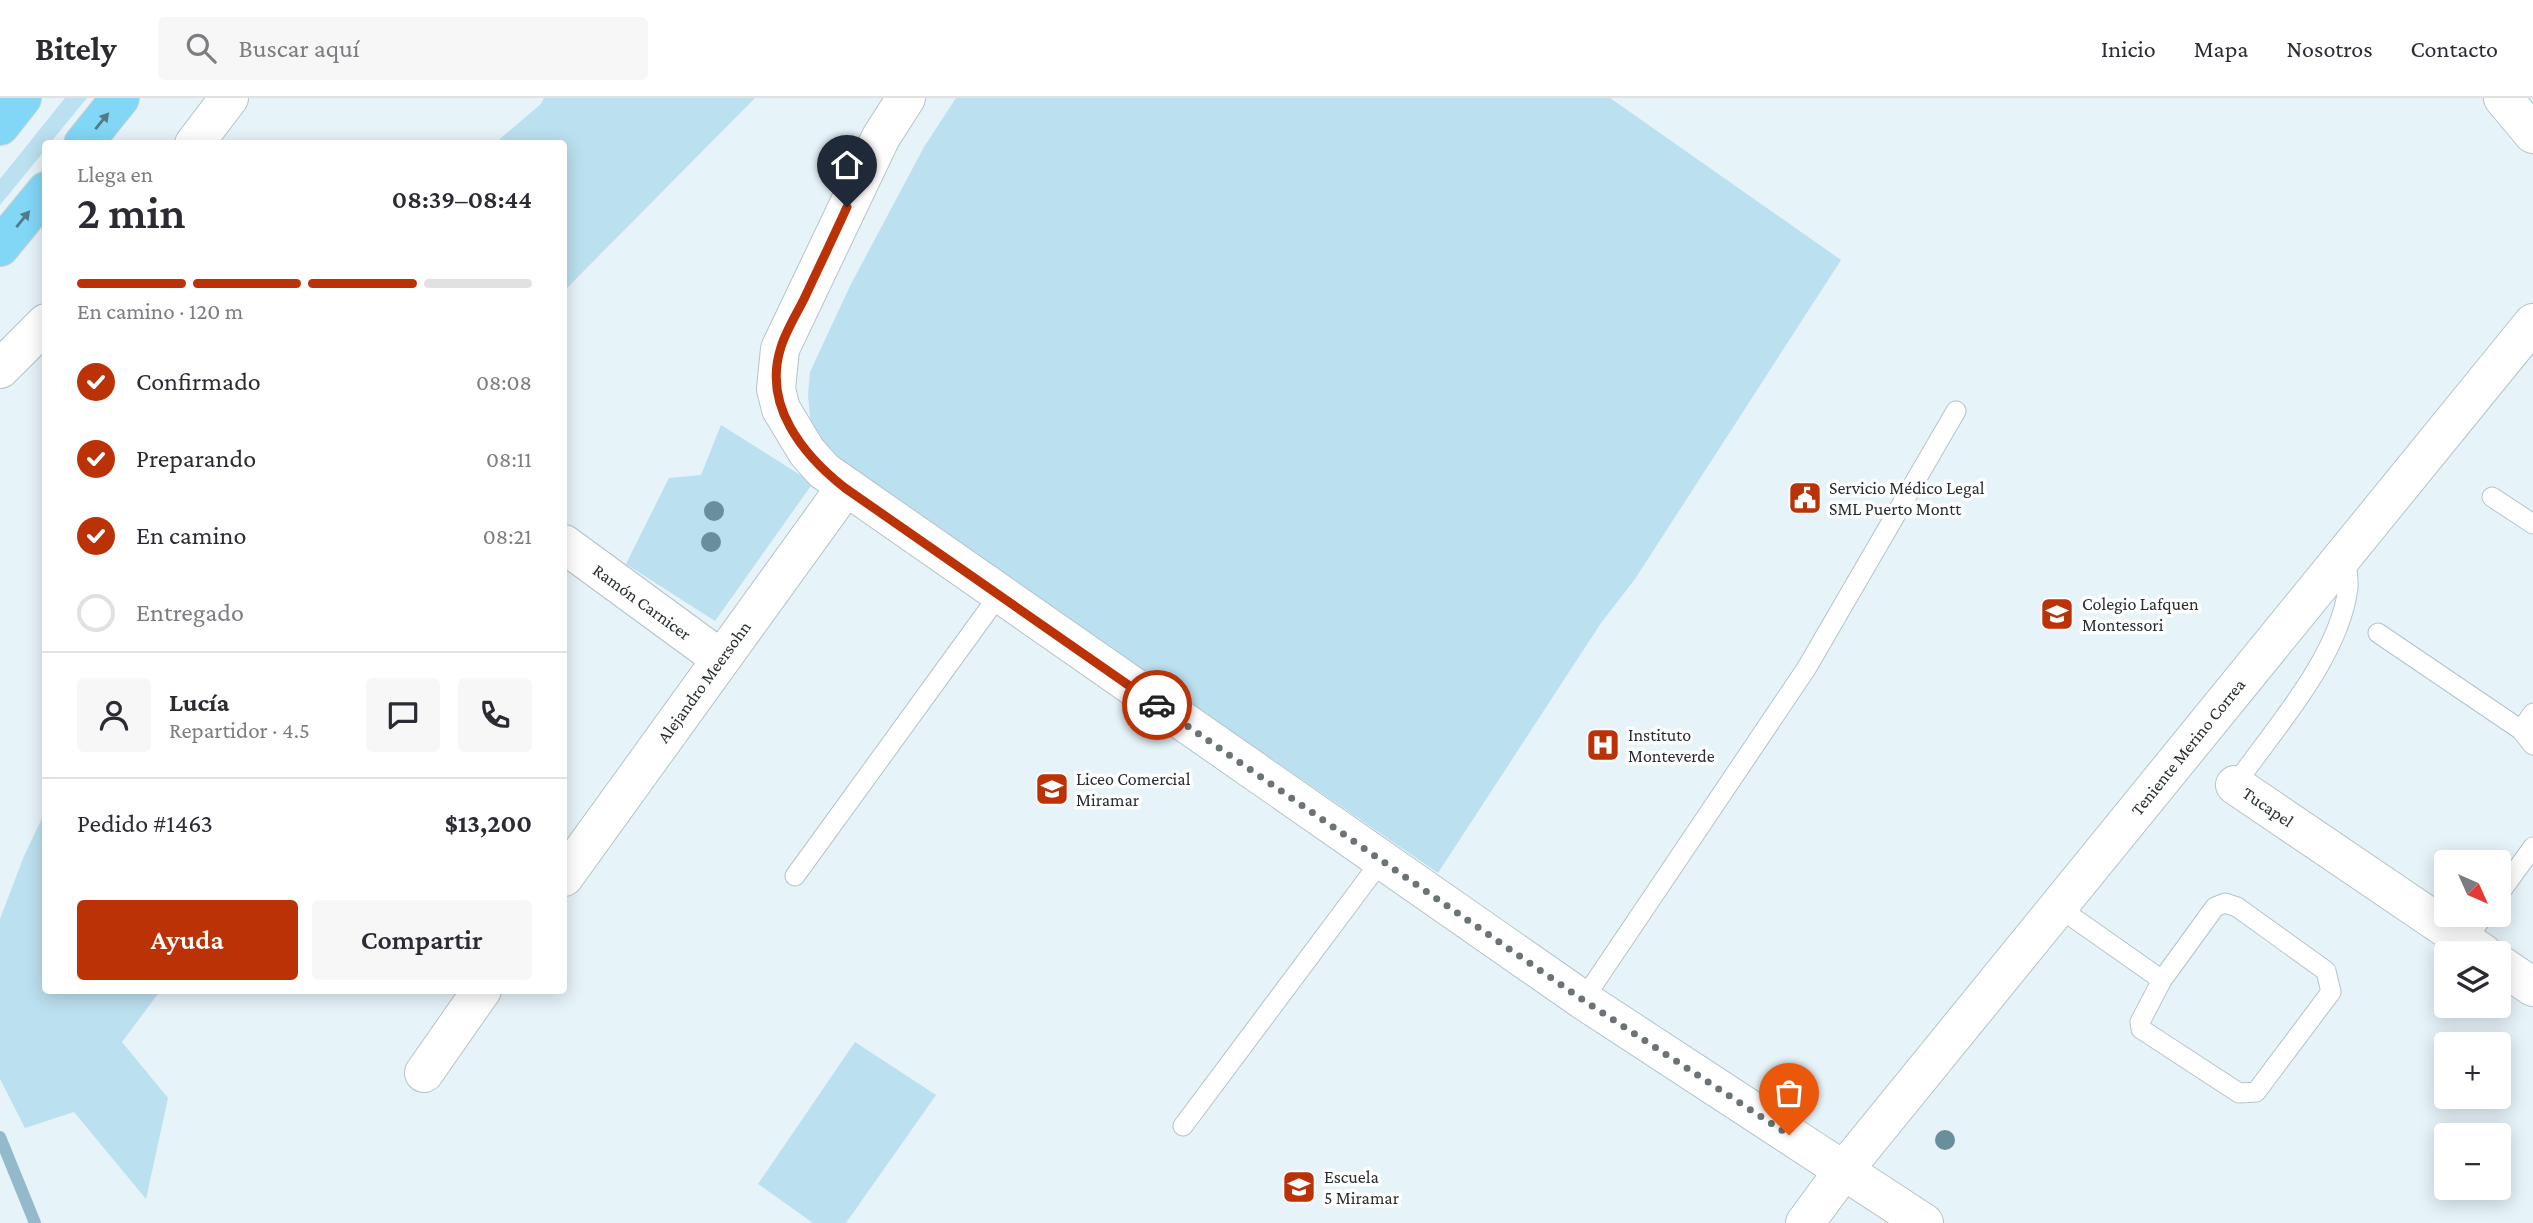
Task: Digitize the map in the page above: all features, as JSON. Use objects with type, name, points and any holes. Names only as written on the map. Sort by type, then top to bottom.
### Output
[{"type":"highway","points":[[0,126],[22,98]]},
{"type":"highway","points":[[86,140],[120,98]]},
{"type":"highway","points":[[0,247],[42,196]]},
{"type":"street","points":[[197,140],[229,98]]},
{"type":"street","points":[[906,98],[881,137],[780,349],[776,389],[781,409],[807,452],[845,488],[1381,861],[1583,1000],[1924,1223]]},
{"type":"street","points":[[2503,98],[2533,134]]},
{"type":"street","name":"Teniente Merino Correa","points":[[1805,1223],[1844,1170],[2533,323]]},
{"type":"street","points":[[0,369],[42,327]]},
{"type":"street","name":"Alejandro Meersohn","points":[[567,873],[845,488]]},
{"type":"street","name":"Ramón Carnicer","points":[[567,546],[721,659]]},
{"type":"street","name":"Tucapel","points":[[2235,785],[2478,937]]},
{"type":"street","points":[[2511,972],[2533,987]]},
{"type":"street","points":[[424,1073],[479,994]]},
{"type":"lane","points":[[1583,1000],[1806,669],[1956,411]]},
{"type":"lane","points":[[2492,497],[2533,524]]},
{"type":"lane","name":"Tucapel","points":[[2235,785],[2320,664],[2338,622],[2348,587],[2345,554]]},
{"type":"lane","points":[[795,876],[999,595]]},
{"type":"lane","points":[[2378,633],[2527,738],[2533,713]]},
{"type":"lane","points":[[2511,877],[2533,847]]},
{"type":"lane","points":[[1184,1126],[1381,861]]},
{"type":"lane","points":[[2225,903],[2237,907],[2326,971],[2331,992],[2256,1092],[2247,1094],[2239,1093],[2141,1029],[2141,1015],[2162,980],[2215,907],[2225,903]]},
{"type":"lane","points":[[2057,907],[2162,980]]},
{"type":"shaded area","points":[[65,98],[87,98],[52,140],[42,140],[42,154],[0,205],[0,179]]},
{"type":"shaded area","points":[[544,98],[755,98],[567,288],[567,140],[499,140],[541,104]]},
{"type":"shaded area","points":[[956,98],[1610,98],[1841,260],[1635,579],[1601,623],[1438,873],[840,462],[811,427],[808,395],[810,372],[850,286],[924,147]]},
{"type":"shaded area","points":[[721,425],[813,483],[715,621],[626,564],[669,478],[701,475]]},
{"type":"shaded area","points":[[42,818],[42,994],[158,994],[122,1042],[168,1098],[146,1199],[74,1112],[25,1128],[0,1079],[0,919]]},
{"type":"shaded area","points":[[855,1042],[936,1095],[846,1223],[813,1223],[758,1184]]},
{"type":"waterway","points":[[0,1137],[35,1223]]},
{"type":"way so far","points":[[1157,705],[1583,1000],[1789,1135]]},
{"type":"place","name":"Servicio Médico Legal SML Puerto Montt","points":[[1805,498]]},
{"type":"place","name":"Colegio Lafquen Montessori","points":[[2057,614]]},
{"type":"place","name":"Instituto Monteverde","points":[[1603,745]]},
{"type":"place","name":"Liceo Comercial Miramar","points":[[1052,789]]},
{"type":"place","name":"Escuela 5 Miramar","points":[[1299,1187]]},
{"type":"route","points":[[847,207],[780,349],[776,389],[781,409],[791,428],[824,471],[845,488],[1157,705]]}]
